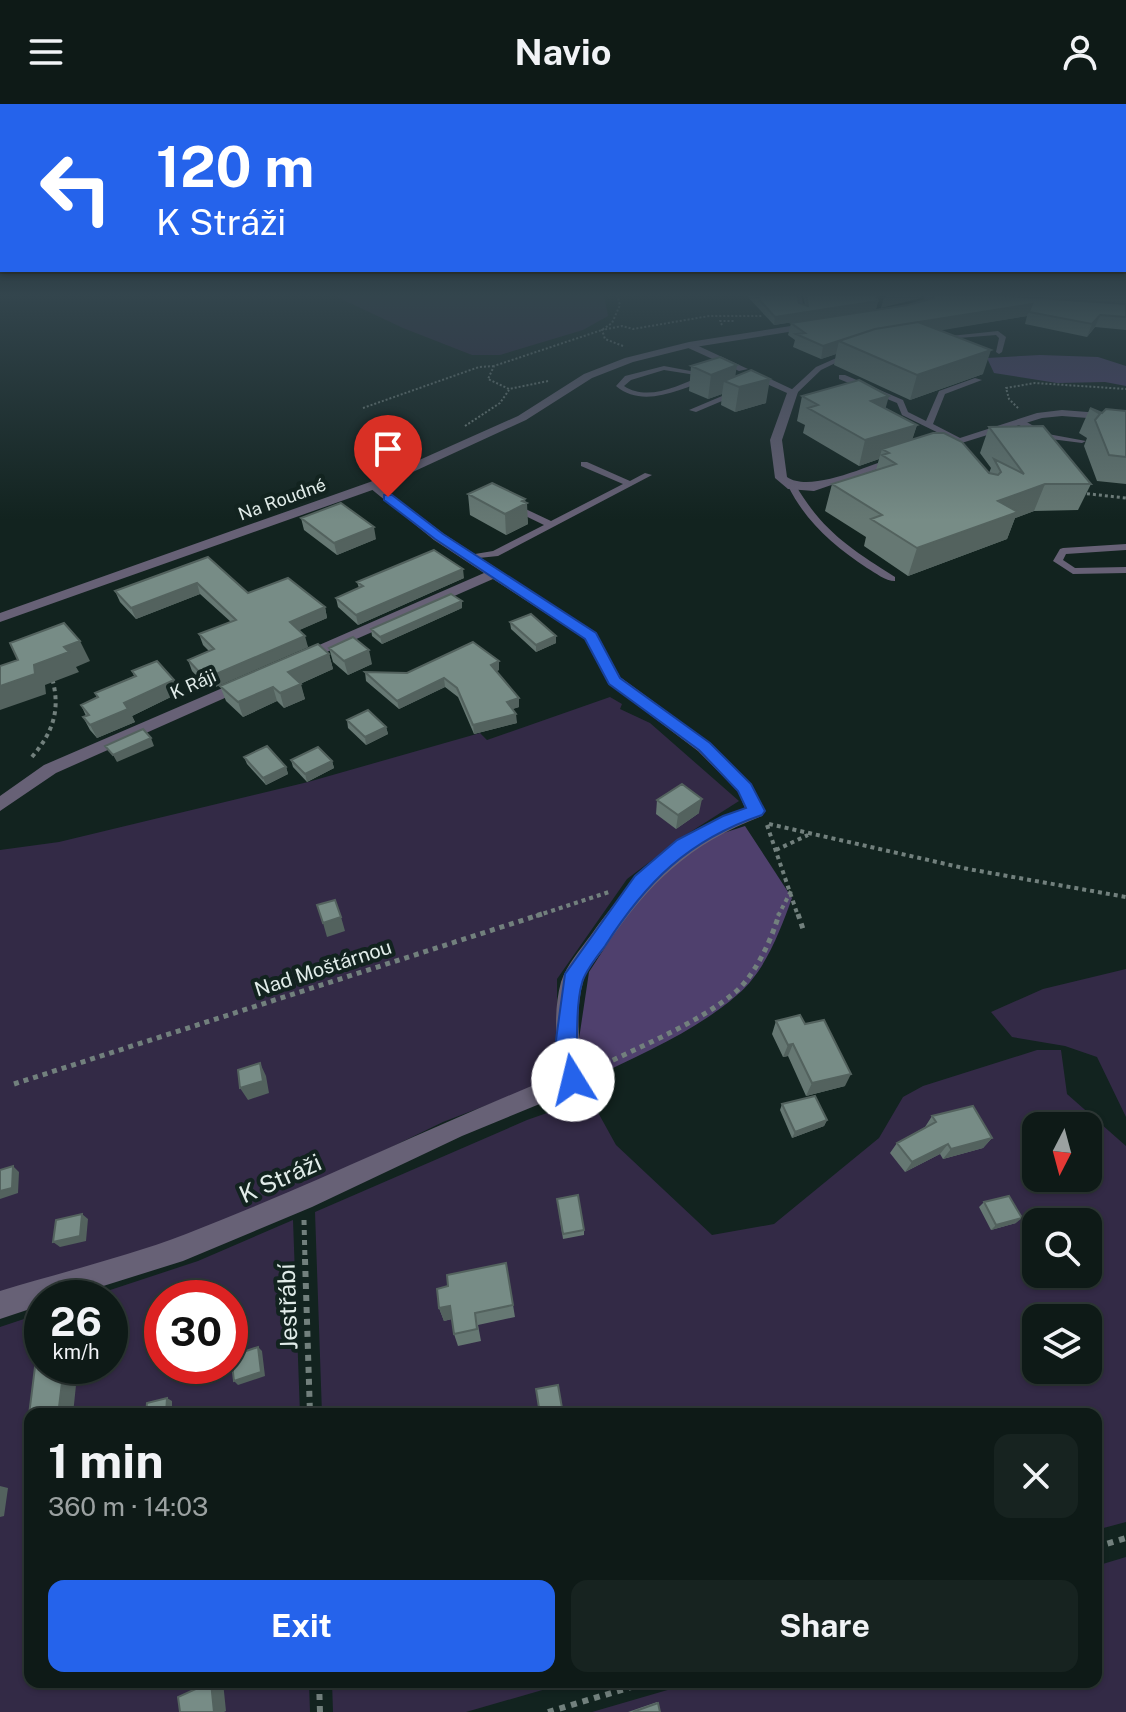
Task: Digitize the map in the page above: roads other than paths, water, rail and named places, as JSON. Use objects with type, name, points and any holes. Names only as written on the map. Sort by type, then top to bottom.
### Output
[{"type":"street","name":"Na Roudné","points":[[0,618],[374,485],[522,418],[588,376],[603,370]]},
{"type":"street","points":[[762,381],[793,392],[776,440],[781,478],[792,486],[814,487],[915,455]]},
{"type":"street","points":[[929,450],[946,449],[959,441],[1026,420],[1062,413],[1083,419],[1126,418]]},
{"type":"street","points":[[374,485],[439,537],[497,572]]},
{"type":"street","name":"K Ráji","points":[[0,805],[50,769],[497,572]]},
{"type":"street","name":"K Stráži","points":[[0,1305],[183,1248],[303,1198],[454,1128],[573,1080],[567,1040],[572,980],[641,881],[683,845],[729,820],[756,811],[745,788],[704,747],[614,680],[591,636],[497,572]]},
{"type":"lane","points":[[655,370],[623,380],[620,386],[632,394],[646,395],[716,374],[684,370]]},
{"type":"lane","points":[[793,392],[815,370]]},
{"type":"lane","points":[[689,383],[694,378],[690,372]]},
{"type":"lane","points":[[842,377],[900,402],[905,413],[959,441]]},
{"type":"lane","points":[[929,424],[942,393],[978,380]]},
{"type":"lane","points":[[693,410],[744,391]]},
{"type":"lane","points":[[1026,420],[1046,436],[1082,441]]},
{"type":"lane","points":[[584,464],[630,484]]},
{"type":"lane","points":[[472,557],[495,554],[648,475]]},
{"type":"lane","points":[[792,486],[797,500],[817,525],[845,549],[892,579]]},
{"type":"lane","points":[[508,504],[551,525]]},
{"type":"lane","points":[[1126,547],[1063,551],[1058,561],[1073,571],[1126,570]]}]
